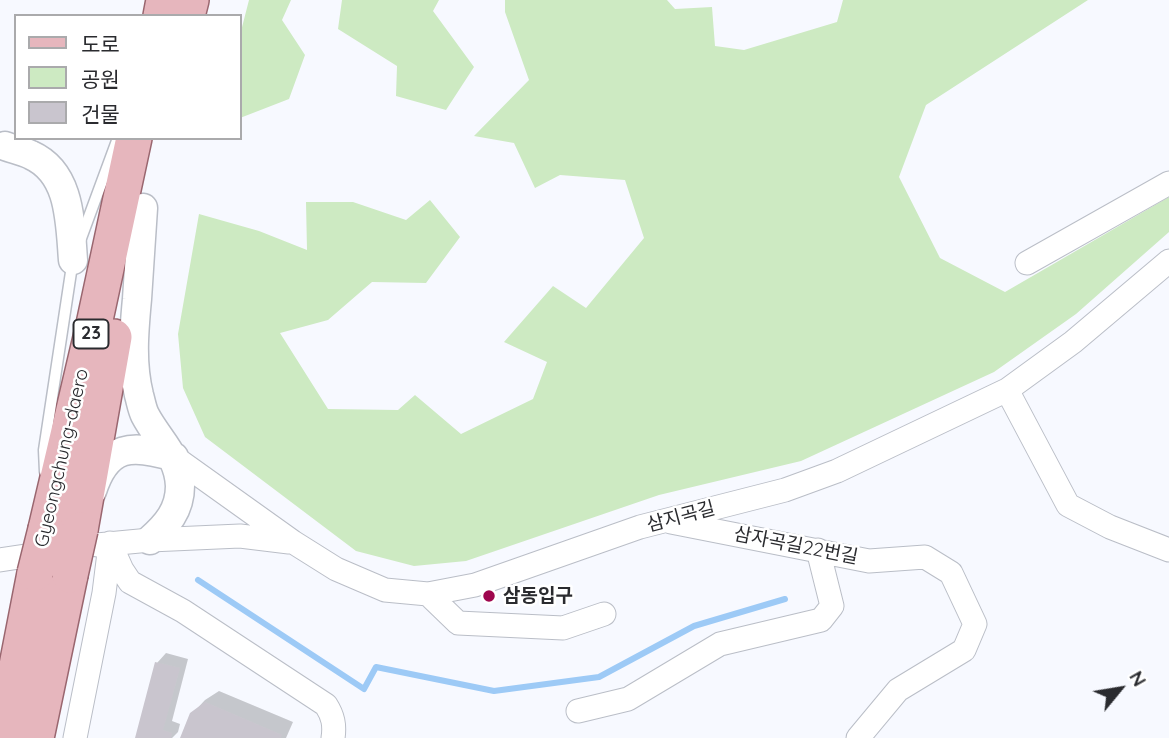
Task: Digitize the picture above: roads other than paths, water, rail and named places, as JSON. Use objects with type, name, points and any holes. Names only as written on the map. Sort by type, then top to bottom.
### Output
[{"type":"main road","name":"Gyeongchung-daero","points":[[3,738],[35,573],[93,329],[134,140]]},
{"type":"main road","name":"Gyeongchung-daero","points":[[36,738],[70,575],[95,537],[110,356],[159,140]]},
{"type":"street","points":[[2,146],[33,140]]},
{"type":"street","points":[[2,146],[32,155],[57,177],[65,193],[69,212],[73,260]]},
{"type":"street","points":[[1027,263],[1169,183]]},
{"type":"street","points":[[143,208],[133,342],[134,369],[144,412],[174,457],[180,485],[172,518],[150,540]]},
{"type":"street","name":"삼지곡길","points":[[174,457],[293,542],[336,569],[385,590],[428,594],[475,585],[640,527],[785,490],[837,471],[1007,390],[1073,342],[1169,261]]},
{"type":"street","points":[[1007,390],[1068,505],[1110,527],[1169,550]]},
{"type":"street","points":[[75,738],[104,593],[95,537],[96,478],[106,461],[131,449],[149,450],[174,457]]},
{"type":"street","name":"삼자곡길22번길","points":[[665,520],[869,561],[925,557],[951,573],[975,624],[964,650],[898,690],[858,738]]},
{"type":"street","points":[[0,560],[95,537],[150,540],[240,536],[293,542]]},
{"type":"street","points":[[95,537],[130,582],[183,611],[326,705],[332,714],[333,738]]},
{"type":"street","points":[[578,710],[628,699],[720,644],[821,620],[832,606],[818,550]]},
{"type":"street","points":[[428,594],[458,623],[563,628],[604,614]]},
{"type":"lane","points":[[46,529],[44,450],[73,260],[117,140]]},
{"type":"waterway","points":[[198,580],[364,689],[376,667],[494,691],[599,677],[694,626],[785,599]]},
{"type":"place","name":"삼동입구","points":[[489,596]]}]
